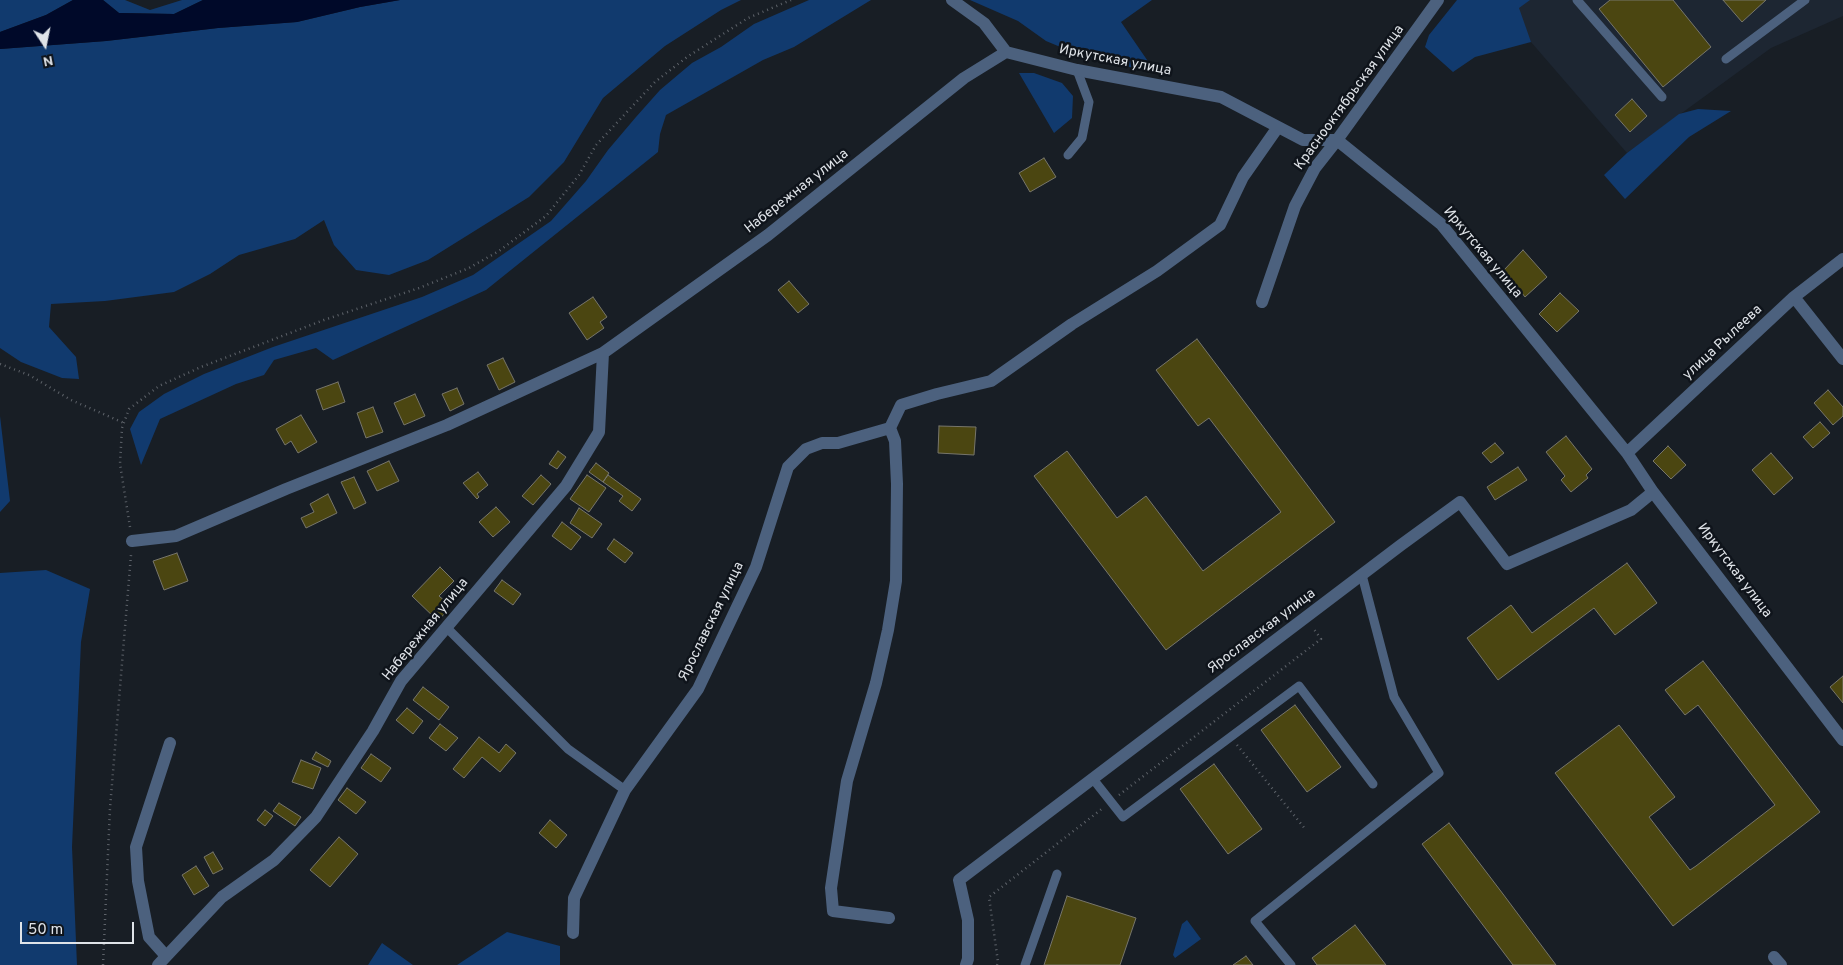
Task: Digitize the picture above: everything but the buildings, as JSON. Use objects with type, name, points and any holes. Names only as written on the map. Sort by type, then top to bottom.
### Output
[{"type":"street","points":[[952,0],[984,23],[1006,52]]},
{"type":"street","name":"Краснооктябрьская улица","points":[[1262,302],[1295,206],[1315,168],[1338,140],[1438,0]]},
{"type":"street","name":"Иркутская улица","points":[[1006,52],[1077,70],[1221,97],[1303,140],[1338,140],[1441,224],[1627,453],[1653,492],[1843,740]]},
{"type":"street","name":"Набережная улица","points":[[132,542],[176,536],[286,489],[446,425],[603,354],[768,235],[964,78],[1006,52]]},
{"type":"street","points":[[889,918],[833,911],[830,888],[846,780],[876,683],[888,630],[896,581],[896,441],[890,428],[901,405],[991,381],[1072,324],[1157,270],[1220,225],[1243,177],[1278,127]]},
{"type":"street","name":"улица Рылеева","points":[[1627,453],[1794,297],[1843,259]]},
{"type":"street","points":[[1794,297],[1843,359]]},
{"type":"street","name":"Набережная улица","points":[[162,960],[222,897],[274,860],[316,817],[373,731],[401,681],[566,486],[599,432],[603,354]]},
{"type":"street","name":"Ярославская улица","points":[[573,933],[574,898],[625,790],[698,688],[756,567],[788,467],[806,450],[822,443],[838,443],[890,428]]},
{"type":"street","name":"Ярославская улица","points":[[966,965],[968,959],[968,920],[958,880],[1460,502],[1507,564],[1631,510],[1653,492]]},
{"type":"street","points":[[162,960],[149,937],[138,881],[136,847],[170,743]]},
{"type":"lane","points":[[1577,0],[1662,97]]},
{"type":"lane","points":[[1726,59],[1805,0]]},
{"type":"lane","points":[[1068,155],[1082,138],[1089,102],[1077,70]]},
{"type":"lane","points":[[1291,965],[1254,921],[1439,773],[1394,697],[1362,575]]},
{"type":"lane","points":[[446,627],[568,749],[625,790]]},
{"type":"lane","points":[[1093,779],[1123,817],[1299,686],[1373,784]]},
{"type":"lane","points":[[1025,965],[1056,874]]},
{"type":"path","points":[[103,965],[110,808],[132,542],[120,464],[122,428],[129,409],[159,386],[201,367],[324,320],[419,288],[469,268],[499,251],[546,216],[579,175],[596,145],[655,82],[687,57],[748,18],[791,0]]},
{"type":"path","points":[[0,364],[29,376],[71,400],[124,422]]},
{"type":"path","points":[[997,965],[989,897],[1321,639],[1306,618]]},
{"type":"path","points":[[1231,738],[1306,830]]},
{"type":"shaded area","points":[[0,0],[73,0],[46,15],[0,32]]},
{"type":"shaded area","points":[[73,0],[103,0],[119,13],[174,14],[203,0],[400,0],[360,7],[297,22],[218,28],[106,41],[0,49],[0,32],[46,15]]},
{"type":"shaded area","points":[[103,0],[125,0],[150,10],[182,0],[203,0],[174,14],[119,13]]},
{"type":"shaded area","points":[[400,0],[741,0],[721,10],[665,46],[603,98],[564,162],[529,197],[428,260],[389,275],[356,270],[334,245],[324,220],[295,239],[239,255],[210,274],[174,292],[105,301],[51,304],[49,327],[76,357],[79,379],[62,378],[21,362],[0,348],[0,49],[106,41],[218,28],[297,22],[360,7]]},
{"type":"shaded area","points":[[809,0],[871,0],[794,47],[763,60],[666,115],[660,134],[658,152],[486,290],[333,360],[316,348],[274,360],[264,375],[236,384],[160,419],[141,465],[130,429],[139,412],[164,394],[204,374],[273,347],[422,297],[473,275],[551,221],[586,181],[608,150],[660,90],[692,63],[721,47],[754,24]]},
{"type":"shaded area","points":[[970,0],[1152,0],[1121,22],[1156,73],[1082,56],[1046,41],[1018,21]]},
{"type":"shaded area","points":[[1457,0],[1530,0],[1519,8],[1531,42],[1475,57],[1453,72],[1425,47],[1429,35]]},
{"type":"shaded area","points":[[1505,0],[1843,0],[1843,16],[1771,48],[1627,153],[1531,42]]},
{"type":"shaded area","points":[[1019,73],[1034,73],[1062,83],[1073,96],[1072,118],[1054,133]]},
{"type":"shaded area","points":[[1698,109],[1731,111],[1689,137],[1625,199],[1604,175],[1627,153],[1679,114]]},
{"type":"shaded area","points":[[0,416],[10,501],[0,512]]},
{"type":"shaded area","points":[[46,570],[90,589],[81,642],[72,847],[77,965],[0,965],[0,573]]},
{"type":"shaded area","points":[[1187,920],[1201,939],[1175,958],[1173,955],[1182,924]]},
{"type":"shaded area","points":[[507,932],[560,946],[560,965],[457,965]]},
{"type":"shaded area","points":[[382,943],[413,965],[368,965]]}]
